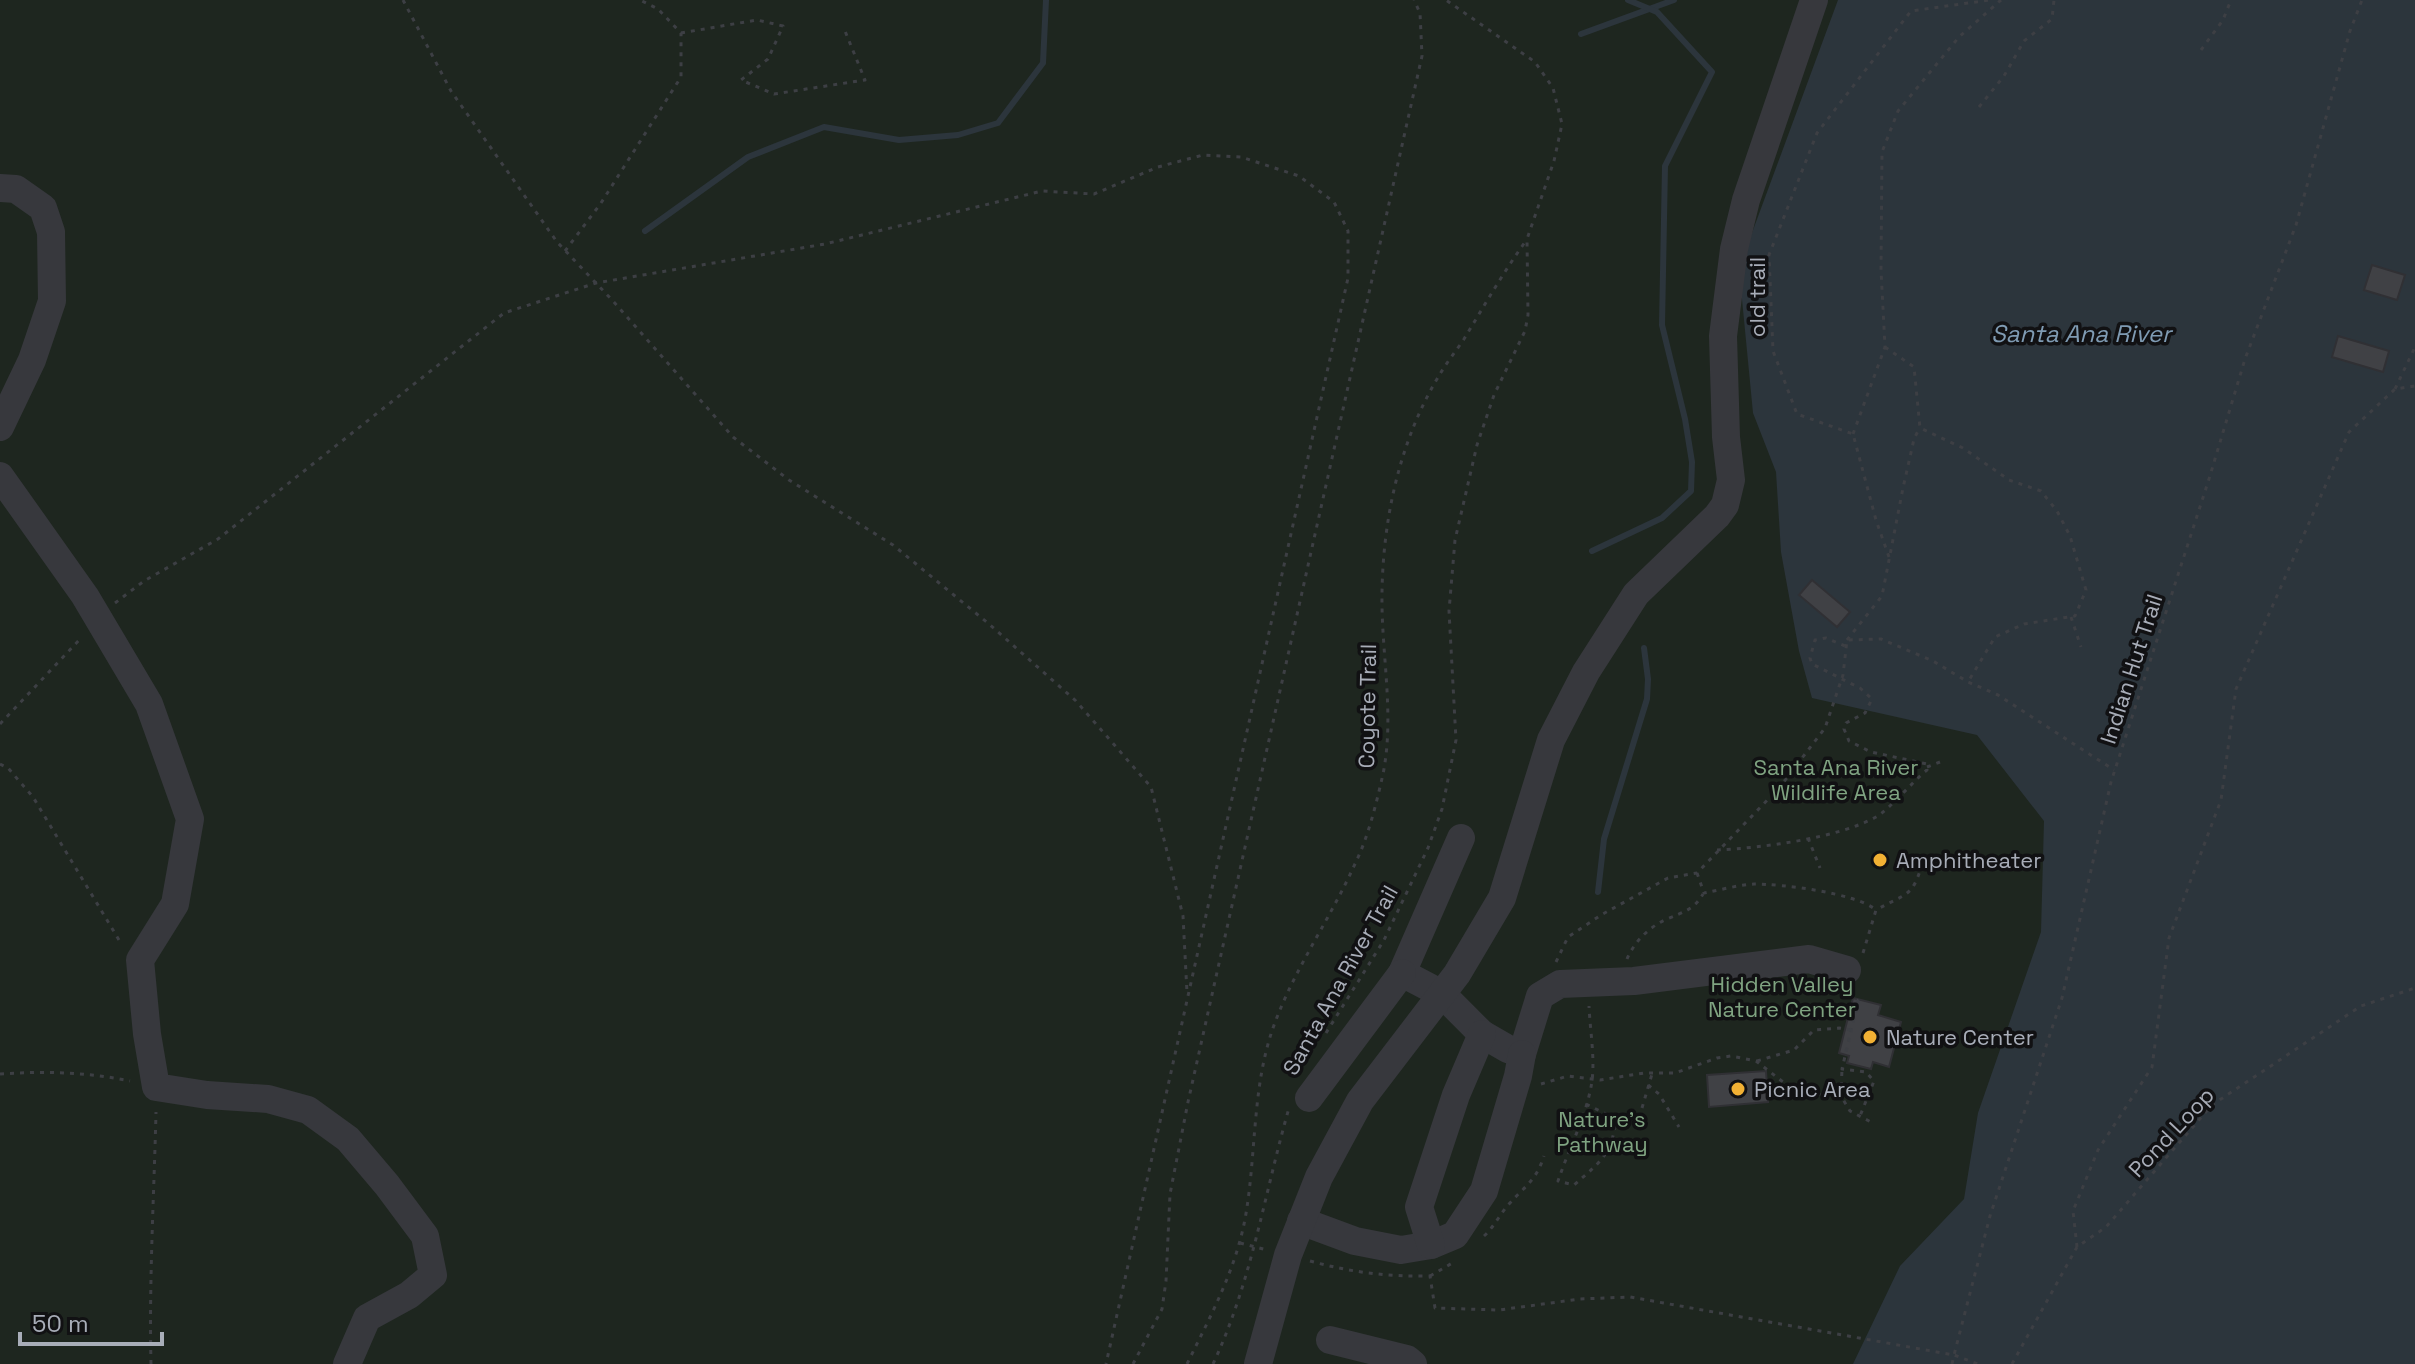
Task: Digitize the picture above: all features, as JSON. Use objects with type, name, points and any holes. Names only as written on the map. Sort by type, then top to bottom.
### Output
[{"type":"lane","points":[[1258,1364],[1288,1255],[1319,1177],[1360,1101],[1457,974],[1502,898],[1551,740],[1586,672],[1636,594],[1725,505],[1731,480],[1726,437],[1723,336],[1734,249],[1746,200],[1814,0]]},
{"type":"lane","points":[[0,188],[16,189],[43,208],[51,232],[52,301],[32,360],[0,427]]},
{"type":"lane","points":[[0,476],[85,596],[149,704],[190,819],[175,904],[140,960],[156,1087],[207,1095],[268,1099],[308,1110],[348,1139],[425,1236],[433,1275],[409,1295],[367,1318],[347,1364]]},
{"type":"lane","points":[[1299,1102],[1402,973],[1461,838]]},
{"type":"lane","points":[[1301,1221],[1355,1241],[1401,1250],[1431,1245],[1455,1235],[1484,1191],[1540,996],[1560,984],[1634,981],[1809,959],[1853,972]]},
{"type":"lane","points":[[1402,973],[1442,994],[1482,1034],[1508,1049],[1520,1065]]},
{"type":"lane","points":[[1431,1245],[1419,1207],[1456,1095],[1482,1034]]},
{"type":"lane","points":[[1330,1340],[1407,1359],[1413,1364]]},
{"type":"path","points":[[403,0],[451,91],[565,251],[733,437],[789,480],[893,545],[989,624],[1076,701],[1151,787],[1183,916],[1187,999]]},
{"type":"path","points":[[565,251],[601,203],[681,77],[681,33],[658,9],[640,0]]},
{"type":"path","points":[[1133,1364],[1162,1309],[1170,1194],[1188,1102],[1422,56],[1420,13],[1414,0]]},
{"type":"path","points":[[1446,0],[1535,62],[1557,99],[1562,124],[1560,139],[1527,239]]},
{"type":"path","name":"old trail","points":[[1853,434],[1797,414],[1773,351],[1769,255],[1817,133],[1911,11],[1990,0]]},
{"type":"path","points":[[1889,557],[1853,434],[1885,347],[1881,270],[1882,152],[1898,111],[1959,37],[2001,0]]},
{"type":"path","points":[[1979,107],[2004,76],[2024,41],[2052,19],[2054,0]]},
{"type":"path","points":[[2201,50],[2223,20],[2231,0]]},
{"type":"path","name":"Indian Hut Trail","points":[[1954,1355],[1990,1216],[2062,998],[2114,770],[2245,359],[2296,225],[2350,31],[2362,0]]},
{"type":"path","points":[[681,33],[757,20],[783,26],[768,59],[741,80],[774,94],[865,80],[845,31]]},
{"type":"path","points":[[0,724],[71,650],[97,617],[144,581],[218,539],[504,313],[596,283],[825,244],[1042,191],[1094,194],[1158,167],[1203,155],[1241,157],[1299,176],[1334,202],[1348,231],[1348,278],[1106,1364]]},
{"type":"path","name":"Santa Ana River Trail","points":[[1320,1043],[1384,940],[1428,848],[1442,809],[1456,740],[1449,611],[1455,540],[1467,484],[1490,408],[1525,331],[1528,315],[1527,239]]},
{"type":"path","name":"Coyote Trail","points":[[1187,1364],[1223,1290],[1240,1243],[1247,1207],[1258,1100],[1272,1031],[1289,987],[1356,864],[1384,770],[1387,725],[1383,570],[1390,506],[1400,468],[1416,419],[1439,375],[1527,239]]},
{"type":"path","points":[[1540,996],[1568,937],[1668,878],[1697,873],[1779,788],[1825,728],[1841,679],[1847,640],[1882,596],[1914,439],[1920,428],[1914,367],[1885,347]]},
{"type":"path","points":[[2077,1247],[2073,1211],[2098,1150],[2152,1067],[2169,938],[2221,800],[2236,689],[2349,432],[2395,389],[2415,347]]},
{"type":"path","points":[[2395,389],[2415,386]]},
{"type":"path","points":[[1920,428],[1963,448],[2009,480],[2041,491],[2057,511],[2070,536],[2086,590],[2075,616],[2024,624],[1995,637],[1968,682]]},
{"type":"path","points":[[2071,617],[2081,647]]},
{"type":"path","points":[[1846,646],[1826,638],[1815,640],[1810,658],[1812,664],[1860,688],[1872,699],[1865,713],[1846,723],[1844,729],[1849,741],[1871,752],[1927,764],[1927,767]]},
{"type":"path","points":[[1847,640],[1881,639],[1933,661],[1998,695],[2114,770]]},
{"type":"path","points":[[1717,850],[1740,849],[1849,829],[1879,815],[1927,767],[1940,762]]},
{"type":"path","points":[[0,764],[8,768],[33,797],[142,976]]},
{"type":"path","points":[[1808,837],[1820,868]]},
{"type":"path","points":[[1871,1122],[1850,1111],[1841,1096],[1842,1069],[1858,1001],[1849,992],[1853,972],[1876,910],[1911,892],[1918,878],[1923,860],[1901,858]]},
{"type":"path","points":[[1634,981],[1626,963],[1632,947],[1664,920],[1696,907],[1704,893],[1697,873]]},
{"type":"path","points":[[1704,893],[1752,884],[1824,892],[1868,903],[1876,910]]},
{"type":"path","points":[[1586,1104],[1616,1119],[1613,1144],[1574,1185],[1558,1181],[1592,1079],[1589,985]]},
{"type":"path","name":"Pond Loop","points":[[2012,1364],[2077,1247],[2106,1227],[2212,1105],[2361,1006],[2415,988]]},
{"type":"path","points":[[1756,1061],[1794,1050],[1814,1030],[1851,1030]]},
{"type":"path","points":[[1520,1065],[1542,1084],[1568,1076],[1592,1079],[1675,1073],[1731,1056],[1756,1061],[1783,1082],[1818,1094],[1841,1096]]},
{"type":"path","points":[[1842,1069],[1866,1072],[1874,1081],[1860,1116]]},
{"type":"path","points":[[0,1074],[96,1074],[156,1087],[154,1218],[149,1293],[151,1364]]},
{"type":"path","points":[[1642,1108],[1652,1074]]},
{"type":"path","points":[[1648,1085],[1659,1094],[1679,1127]]},
{"type":"path","name":"Santa Ana River Trail","points":[[1213,1364],[1235,1314],[1256,1248],[1277,1150],[1299,1102]]},
{"type":"path","points":[[1240,1243],[1350,1272],[1391,1277],[1430,1276],[1435,1308],[1499,1310],[1580,1299],[1630,1297],[1954,1355],[1978,1364]]},
{"type":"path","points":[[1952,1364],[1954,1355]]},
{"type":"green space","points":[[0,0],[2415,0],[2415,1364],[0,1364]]},
{"type":"water","name":"Santa Ana River","points":[[1838,0],[2415,0],[2415,1364],[1853,1364],[1900,1266],[1964,1199],[1978,1113],[2041,932],[2044,821],[1977,735],[1812,698],[1799,651],[1781,552],[1776,472],[1753,413],[1739,268]]},
{"type":"building","points":[[2372,265],[2405,275],[2397,300],[2364,290]]},
{"type":"building","points":[[2338,336],[2389,351],[2383,372],[2332,357]]},
{"type":"building","points":[[1812,580],[1850,612],[1837,627],[1799,595]]},
{"type":"building","name":"Nature Center","points":[[1853,998],[1881,1005],[1878,1015],[1901,1022],[1889,1067],[1873,1062],[1871,1069],[1847,1063],[1849,1056],[1839,1053]]},
{"type":"building","name":"Picnic Area","points":[[1766,1071],[1768,1102],[1709,1107],[1707,1075]]},
{"type":"waterway","points":[[645,231],[748,157],[824,127],[899,140],[958,135],[998,123],[1043,63],[1046,0]]},
{"type":"waterway","points":[[1592,551],[1662,518],[1691,491],[1692,462],[1685,419],[1662,325],[1665,166],[1712,72],[1657,12],[1628,0]]},
{"type":"waterway","points":[[1581,34],[1674,0]]},
{"type":"waterway","points":[[1598,892],[1604,839],[1647,699],[1644,648]]},
{"type":"place","name":"Amphitheater","points":[[1880,860]]},
{"type":"place","name":"Nature Center","points":[[1870,1037]]},
{"type":"place","name":"Picnic Area","points":[[1738,1089]]},
{"type":"park label","name":"Santa Ana River Wildlife Area","points":[[1836,780]]},
{"type":"park label","name":"Hidden Valley Nature Center","points":[[1782,996]]},
{"type":"park label","name":"Nature's Pathway","points":[[1602,1132]]}]
